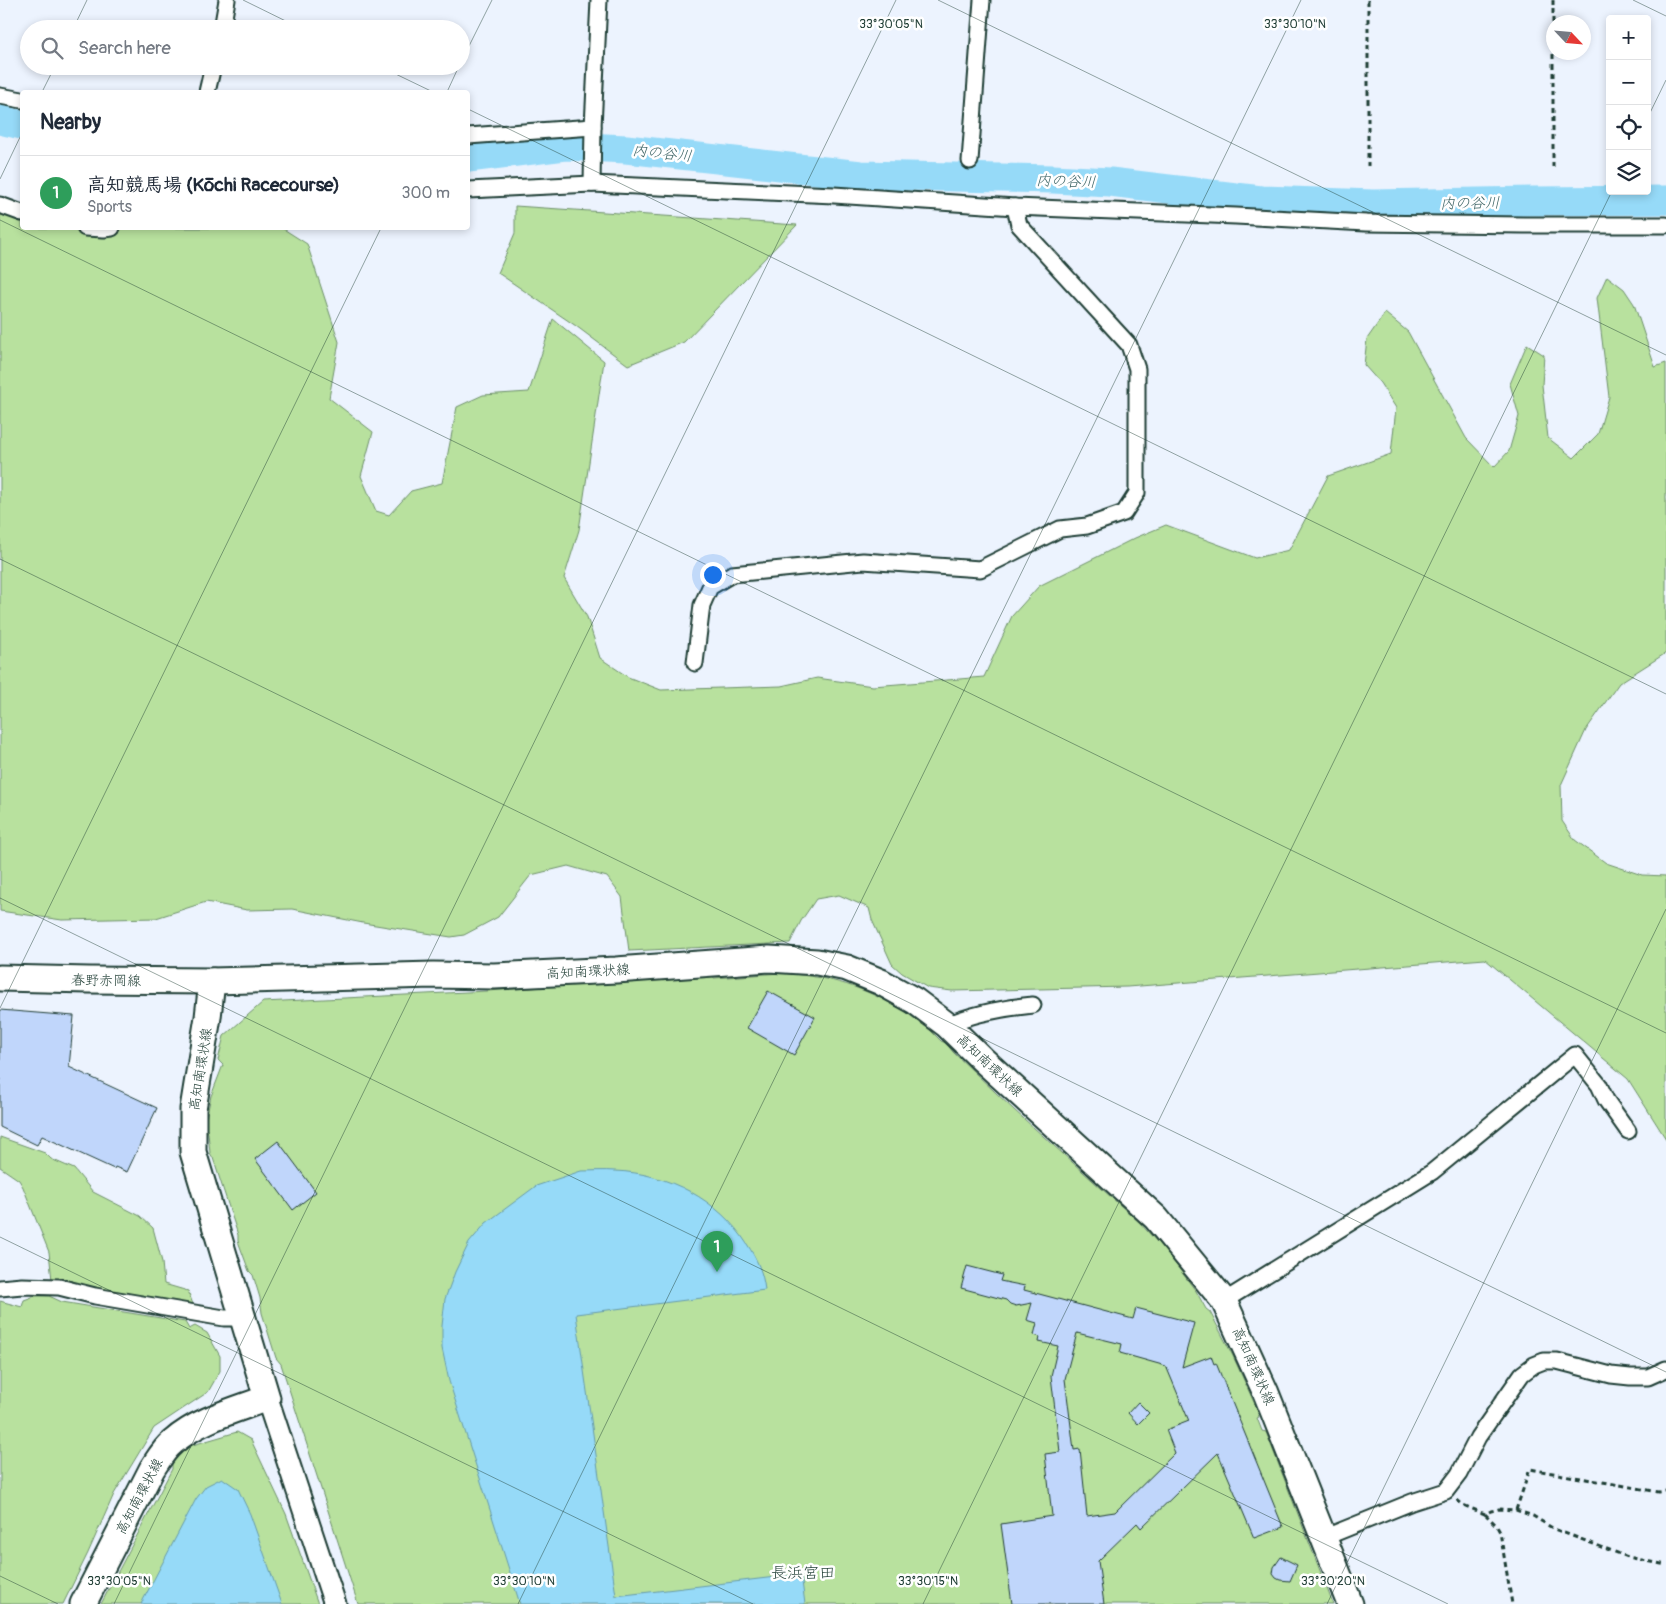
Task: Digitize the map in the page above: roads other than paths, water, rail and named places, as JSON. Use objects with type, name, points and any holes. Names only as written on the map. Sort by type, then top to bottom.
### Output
[{"type":"main road","name":"高知南環状線","points":[[83,1604],[162,1453],[172,1442],[188,1430],[268,1398],[193,1152],[193,1109],[212,981],[433,975],[494,976],[793,959],[830,964],[863,974],[901,992],[929,1010],[1156,1218],[1224,1301],[1266,1393],[1350,1604]]},
{"type":"main road","name":"春野赤岡線","points":[[0,978],[212,981]]},
{"type":"street","points":[[224,20],[227,0]]},
{"type":"street","points":[[592,179],[599,0]]},
{"type":"street","points":[[970,161],[982,0]]},
{"type":"street","points":[[207,90],[211,75]]},
{"type":"street","points":[[0,96],[20,100]]},
{"type":"street","points":[[470,136],[593,130]]},
{"type":"street","points":[[470,190],[592,179],[1015,207],[1366,223],[1666,225]]},
{"type":"street","points":[[0,205],[20,211]]},
{"type":"street","points":[[695,663],[702,605],[710,587],[732,574],[863,561],[980,569],[1060,529],[1087,526],[1124,513],[1137,493],[1137,369],[1129,346],[1019,225],[1015,207]]},
{"type":"street","points":[[947,1025],[958,1020],[1005,1008],[1033,1004]]},
{"type":"street","points":[[1224,1301],[1432,1172],[1575,1055],[1599,1085],[1606,1100],[1628,1131]]},
{"type":"street","points":[[0,1288],[22,1286],[59,1287],[95,1296],[216,1316],[244,1318]]},
{"type":"street","points":[[1323,1538],[1412,1502],[1446,1491],[1459,1474],[1478,1437],[1528,1368],[1544,1361],[1552,1360],[1611,1375],[1642,1377],[1655,1375],[1666,1369]]},
{"type":"street","points":[[268,1398],[335,1604]]},
{"type":"water","points":[[581,1171],[615,1171],[654,1177],[673,1183],[707,1202],[722,1214],[747,1244],[759,1266],[765,1290],[576,1314],[616,1596],[801,1574],[805,1604],[520,1604],[449,1381],[442,1348],[445,1299],[469,1243],[486,1223],[536,1186]]},
{"type":"water","points":[[222,1478],[238,1489],[250,1514],[282,1604],[141,1604],[196,1499],[206,1486]]},
{"type":"waterway","name":"内の谷川","points":[[0,120],[20,125]]},
{"type":"waterway","name":"内の谷川","points":[[470,158],[565,146],[626,149],[861,175],[1110,182],[1261,200],[1373,204],[1666,200]]},
{"type":"place","name":"高知競馬場 (Kōchi Racecourse)","points":[[717,1272]]},
{"type":"district","name":"長浜宮田","points":[[803,1572]]}]
